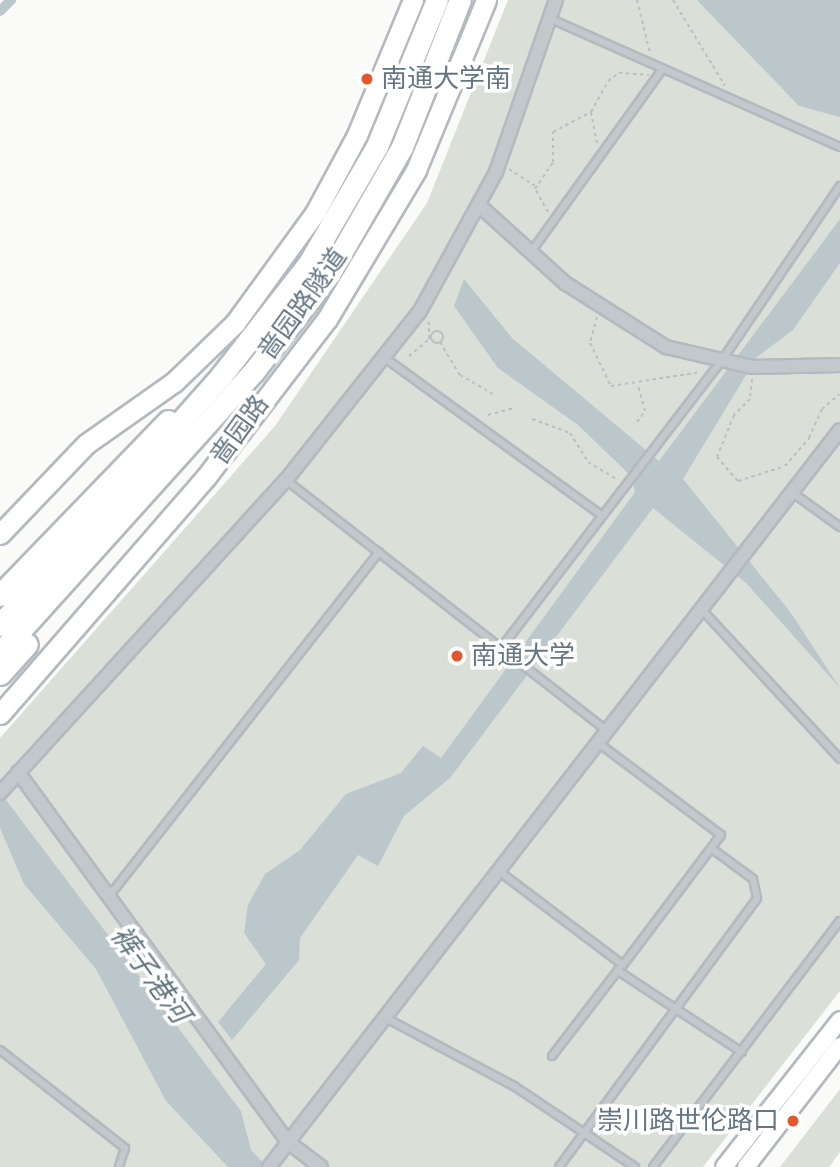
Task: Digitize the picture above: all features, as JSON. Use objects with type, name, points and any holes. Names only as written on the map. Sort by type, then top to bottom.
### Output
[{"type":"highway","name":"啬园路隧道","points":[[74,559],[221,376],[346,205],[412,70],[437,0]]},
{"type":"highway","name":"啬园路隧道","points":[[74,559],[254,372],[365,218],[402,147],[460,0]]},
{"type":"highway","points":[[0,674],[186,463],[254,372]]},
{"type":"highway","points":[[0,595],[145,440],[221,376]]},
{"type":"highway","points":[[0,625],[74,559]]},
{"type":"highway","points":[[0,653],[74,559]]},
{"type":"main road","points":[[0,534],[86,444],[203,358],[250,303],[315,213],[357,135],[413,0]]},
{"type":"main road","name":"啬园路","points":[[0,714],[206,477],[327,319],[416,170],[486,0]]},
{"type":"main road","points":[[724,1167],[840,1020]]},
{"type":"main road","points":[[746,1167],[840,1046]]},
{"type":"street","points":[[0,793],[286,480],[420,311],[480,206],[498,167],[556,0]]},
{"type":"street","points":[[480,206],[601,310],[666,347],[724,364],[753,367],[840,365]]},
{"type":"street","points":[[269,1166],[704,612],[840,430]]},
{"type":"street","points":[[18,772],[288,1142],[321,1167]]},
{"type":"lane","points":[[551,19],[840,147]]},
{"type":"lane","points":[[531,252],[663,68]]},
{"type":"lane","points":[[501,648],[601,514],[712,374],[724,364],[840,186]]},
{"type":"lane","points":[[385,358],[601,514]]},
{"type":"lane","points":[[286,480],[609,733]]},
{"type":"lane","points":[[793,493],[840,527]]},
{"type":"lane","points":[[110,895],[379,552]]},
{"type":"lane","points":[[704,612],[840,759]]},
{"type":"lane","points":[[552,1056],[721,835],[600,744]]},
{"type":"lane","points":[[559,1167],[757,898],[753,879],[711,848]]},
{"type":"lane","points":[[500,872],[675,1012],[688,1013],[742,1052]]},
{"type":"lane","points":[[653,1167],[840,921]]},
{"type":"lane","points":[[386,1018],[586,1130],[635,1167]]},
{"type":"lane","points":[[0,1049],[125,1149],[119,1167]]},
{"type":"path","points":[[637,0],[648,60]]},
{"type":"path","points":[[673,0],[727,98]]},
{"type":"path","points":[[536,186],[553,162],[558,124],[591,112],[619,73],[657,76]]},
{"type":"path","points":[[591,112],[593,138],[603,151]]},
{"type":"path","points":[[498,167],[521,172],[536,186],[543,208],[555,218]]},
{"type":"path","points":[[601,310],[589,328],[599,370],[611,386],[629,379],[638,384],[697,371],[712,374]]},
{"type":"path","points":[[420,311],[431,334],[440,342],[460,375],[493,394]]},
{"type":"path","points":[[409,356],[431,334],[441,331],[440,342]]},
{"type":"path","points":[[753,367],[750,398],[734,415],[718,457],[738,481],[785,466],[809,438],[822,409],[840,394]]},
{"type":"path","points":[[637,422],[645,411],[638,384]]},
{"type":"path","points":[[488,415],[514,408]]},
{"type":"path","points":[[532,419],[564,429],[601,475],[628,480]]},
{"type":"shaded area","name":"南通大学","points":[[508,0],[840,0],[840,991],[703,1167],[0,1167],[0,738],[275,426],[427,203]]},
{"type":"shaded area","points":[[697,0],[840,0],[840,117],[799,106]]},
{"type":"shaded area","points":[[840,219],[840,263],[793,330],[757,357],[683,479],[791,613],[840,688],[746,583],[653,508],[450,778],[404,816],[378,866],[358,855],[300,938],[299,960],[232,1040],[218,1022],[266,964],[244,933],[248,905],[265,874],[300,850],[346,794],[401,773],[423,746],[441,758],[635,492],[632,477],[578,425],[498,368],[454,306],[464,279],[512,338],[659,461]]},
{"type":"shaded area","points":[[0,792],[241,1111],[251,1150],[267,1167],[228,1167],[166,1101],[96,969],[24,884],[0,828]]},
{"type":"shaded area","points":[[840,1089],[840,1152],[829,1167],[780,1167]]},
{"type":"waterway","points":[[0,11],[11,0]]},
{"type":"place","name":"南通大学南","points":[[367,79]]},
{"type":"place","name":"南通大学","points":[[457,656]]},
{"type":"place","name":"崇川路世伦路口","points":[[793,1121]]},
{"type":"water label","name":"裤子港河","points":[[151,974]]}]
